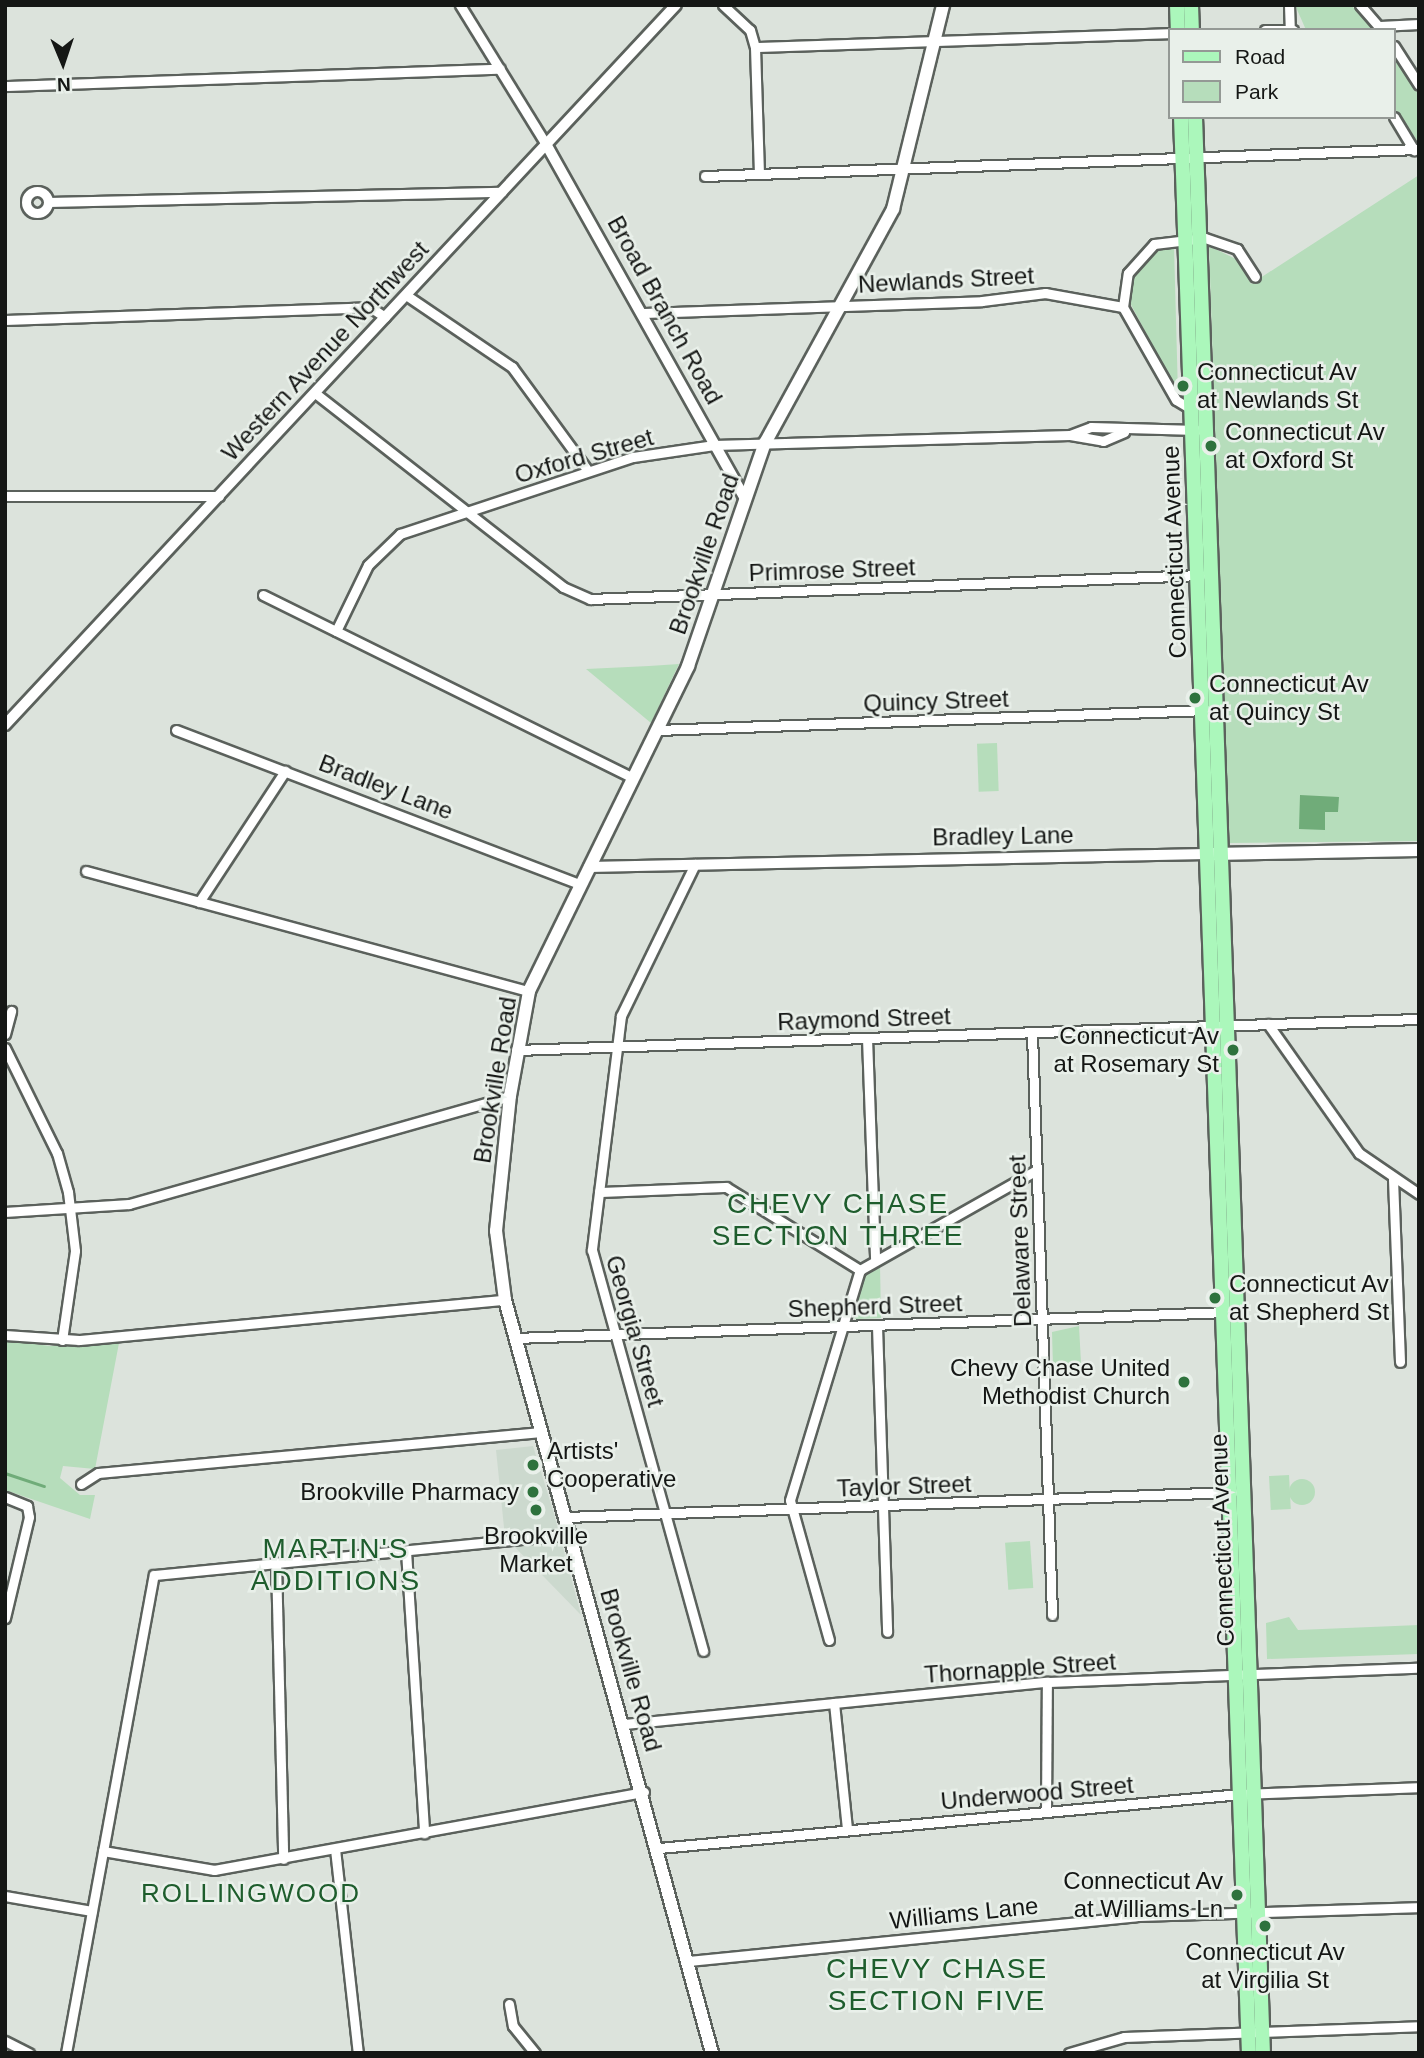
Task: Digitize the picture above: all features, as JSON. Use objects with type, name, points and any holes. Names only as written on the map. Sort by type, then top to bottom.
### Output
[{"type":"main road","name":"Brookville Road","points":[[712,2053],[644,1792],[505,1300],[496,1231],[510,1096],[516,1050],[529,991],[657,730],[713,594],[744,497],[765,443],[886,224],[907,168],[943,5]]},
{"type":"main road","points":[[1177,5],[1178,28]]},
{"type":"main road","points":[[1191,5],[1192,28]]},
{"type":"main road","name":"Connecticut Avenue","points":[[1181,119],[1189,158],[1247,1793],[1255,2031],[1249,2053]]},
{"type":"main road","name":"Connecticut Avenue","points":[[1189,158],[1195,119]]},
{"type":"main road","name":"Connecticut Avenue","points":[[1191,238],[1191,409],[1199,430]]},
{"type":"main road","name":"Bradley Lane","points":[[1214,854],[1419,850]]},
{"type":"main road","name":"Connecticut Avenue","points":[[1255,2031],[1263,2053]]},
{"type":"street","points":[[460,5],[546,144]]},
{"type":"street","name":"Western Avenue Northwest","points":[[5,725],[676,5]]},
{"type":"street","points":[[723,5],[750,30],[755,47],[759,173]]},
{"type":"street","points":[[1289,5],[1291,28]]},
{"type":"street","points":[[1360,5],[1381,28],[1419,24]]},
{"type":"street","points":[[755,47],[1168,33]]},
{"type":"street","points":[[1396,49],[1419,85]]},
{"type":"street","points":[[5,86],[500,69]]},
{"type":"street","points":[[1395,119],[1416,149]]},
{"type":"street","name":"Broad Branch Road","points":[[546,144],[644,313],[744,497]]},
{"type":"street","points":[[705,176],[1416,149]]},
{"type":"street","points":[[48,202],[502,192]]},
{"type":"street","points":[[1191,409],[1176,400],[1123,307],[1124,283],[1140,255],[1163,241],[1191,238],[1237,249],[1255,277]]},
{"type":"street","name":"Newlands Street","points":[[644,313],[1045,293],[1123,307]]},
{"type":"street","points":[[406,295],[512,367],[588,471]]},
{"type":"street","points":[[5,320],[370,307],[385,317]]},
{"type":"street","name":"Primrose Street","points":[[315,393],[579,596],[713,594],[1204,575]]},
{"type":"street","name":"Oxford Street","points":[[336,631],[382,547],[400,534],[588,471],[714,444],[1070,435],[1103,441],[1124,432],[1199,430]]},
{"type":"street","points":[[5,496],[219,496]]},
{"type":"street","points":[[263,595],[633,778]]},
{"type":"street","name":"Quincy Street","points":[[657,730],[1209,710]]},
{"type":"street","name":"Bradley Lane","points":[[176,730],[580,884]]},
{"type":"street","points":[[199,902],[285,771]]},
{"type":"street","name":"Bradley Lane","points":[[589,867],[1214,854]]},
{"type":"street","name":"Georgia Street","points":[[695,864],[624,1006],[592,1250],[703,1651]]},
{"type":"street","points":[[86,871],[529,991]]},
{"type":"street","points":[[5,1034],[11,1011]]},
{"type":"street","name":"Raymond Street","points":[[516,1050],[1419,1019]]},
{"type":"street","points":[[1268,1024],[1352,1145],[1394,1179],[1419,1194]]},
{"type":"street","name":"Delaware Street","points":[[1032,1032],[1052,1615]]},
{"type":"street","points":[[867,1038],[876,1259]]},
{"type":"street","points":[[5,1048],[57,1153],[72,1212],[74,1277],[62,1340]]},
{"type":"street","points":[[5,1212],[72,1212],[129,1204],[510,1096]]},
{"type":"street","points":[[829,1640],[790,1509],[860,1270],[1037,1170]]},
{"type":"street","points":[[1394,1179],[1400,1362]]},
{"type":"street","points":[[599,1192],[726,1187],[860,1270]]},
{"type":"street","points":[[5,1335],[62,1340],[505,1300]]},
{"type":"street","name":"Shepherd Street","points":[[515,1338],[1230,1312]]},
{"type":"street","points":[[877,1326],[887,1632]]},
{"type":"street","points":[[81,1484],[99,1473],[541,1432]]},
{"type":"street","name":"Taylor Street","points":[[566,1517],[1236,1492]]},
{"type":"street","points":[[5,1497],[29,1510],[5,1618]]},
{"type":"street","points":[[66,2053],[154,1574],[571,1534]]},
{"type":"street","points":[[406,1551],[424,1833]]},
{"type":"street","points":[[276,1562],[283,1859]]},
{"type":"street","name":"Thornapple Street","points":[[624,1724],[1047,1682],[1419,1668]]},
{"type":"street","points":[[1046,1811],[1047,1682]]},
{"type":"street","points":[[834,1703],[846,1829]]},
{"type":"street","name":"Underwood Street","points":[[659,1848],[1247,1793],[1419,1787]]},
{"type":"street","points":[[103,1851],[214,1870],[644,1792]]},
{"type":"street","points":[[335,1849],[358,2053]]},
{"type":"street","points":[[5,1896],[92,1911]]},
{"type":"street","name":"Williams Lane","points":[[688,1961],[1251,1910],[1419,1907]]},
{"type":"street","points":[[509,2004],[513,2026],[535,2053]]},
{"type":"street","points":[[1069,2053],[1125,2037],[1419,2026]]},
{"type":"street","points":[[5,2041],[29,2053]]},
{"type":"shaded area","points":[[1300,795],[1339,797],[1338,812],[1325,812],[1325,830],[1299,829]]},
{"type":"shaded area","points":[[533,1446],[581,1615],[505,1537],[496,1450]]},
{"type":"green space","points":[[1295,5],[1351,5],[1373,28],[1305,28]]},
{"type":"green space","points":[[1396,61],[1419,92],[1419,143],[1396,112]]},
{"type":"green space","points":[[1419,175],[1419,841],[1229,843],[1209,246],[1240,261],[1251,284]]},
{"type":"green space","points":[[1174,246],[1178,394],[1128,299],[1137,268],[1151,253]]},
{"type":"green space","points":[[679,664],[651,723],[586,669],[649,666]]},
{"type":"green space","points":[[997,743],[999,791],[979,792],[977,744]]},
{"type":"green space","points":[[880,1265],[881,1318],[856,1319],[850,1314],[863,1274]]},
{"type":"green space","points":[[1079,1326],[1081,1363],[1053,1368],[1052,1332]]},
{"type":"green space","points":[[5,1340],[50,1346],[119,1343],[95,1469],[63,1466],[60,1478],[80,1495],[95,1495],[90,1519],[5,1490]]},
{"type":"green space","points":[[1289,1475],[1291,1509],[1271,1510],[1269,1476]]},
{"type":"green space","points":[[1302,1479],[1311,1483],[1315,1492],[1311,1501],[1302,1505],[1293,1501],[1289,1492],[1293,1483]]},
{"type":"green space","points":[[1030,1541],[1033,1588],[1008,1590],[1005,1543]]},
{"type":"green space","points":[[1289,1617],[1298,1630],[1419,1625],[1419,1654],[1267,1659],[1266,1623]]},
{"type":"waterway","points":[[5,1473],[44,1486]]},
{"type":"place","name":"Connecticut Av at Newlands St","points":[[1183,386]]},
{"type":"place","name":"Connecticut Av at Oxford St","points":[[1211,446]]},
{"type":"place","name":"Connecticut Av at Quincy St","points":[[1195,698]]},
{"type":"place","name":"Connecticut Av at Rosemary St","points":[[1233,1050]]},
{"type":"place","name":"Connecticut Av at Shepherd St","points":[[1215,1298]]},
{"type":"place","name":"Chevy Chase United Methodist Church","points":[[1184,1382]]},
{"type":"place","name":"Artists' Cooperative","points":[[533,1465]]},
{"type":"place","name":"Brookville Pharmacy","points":[[533,1492]]},
{"type":"place","name":"Brookville Market","points":[[536,1510]]},
{"type":"place","name":"Connecticut Av at Williams Ln","points":[[1237,1895]]},
{"type":"place","name":"Connecticut Av at Virgilia St","points":[[1265,1926]]},
{"type":"district","name":"CHEVY CHASE SECTION THREE","points":[[838,1220]]},
{"type":"district","name":"MARTIN'S ADDITIONS","points":[[336,1565]]},
{"type":"district","name":"ROLLINGWOOD","points":[[251,1894]]},
{"type":"district","name":"CHEVY CHASE SECTION FIVE","points":[[937,1985]]}]
